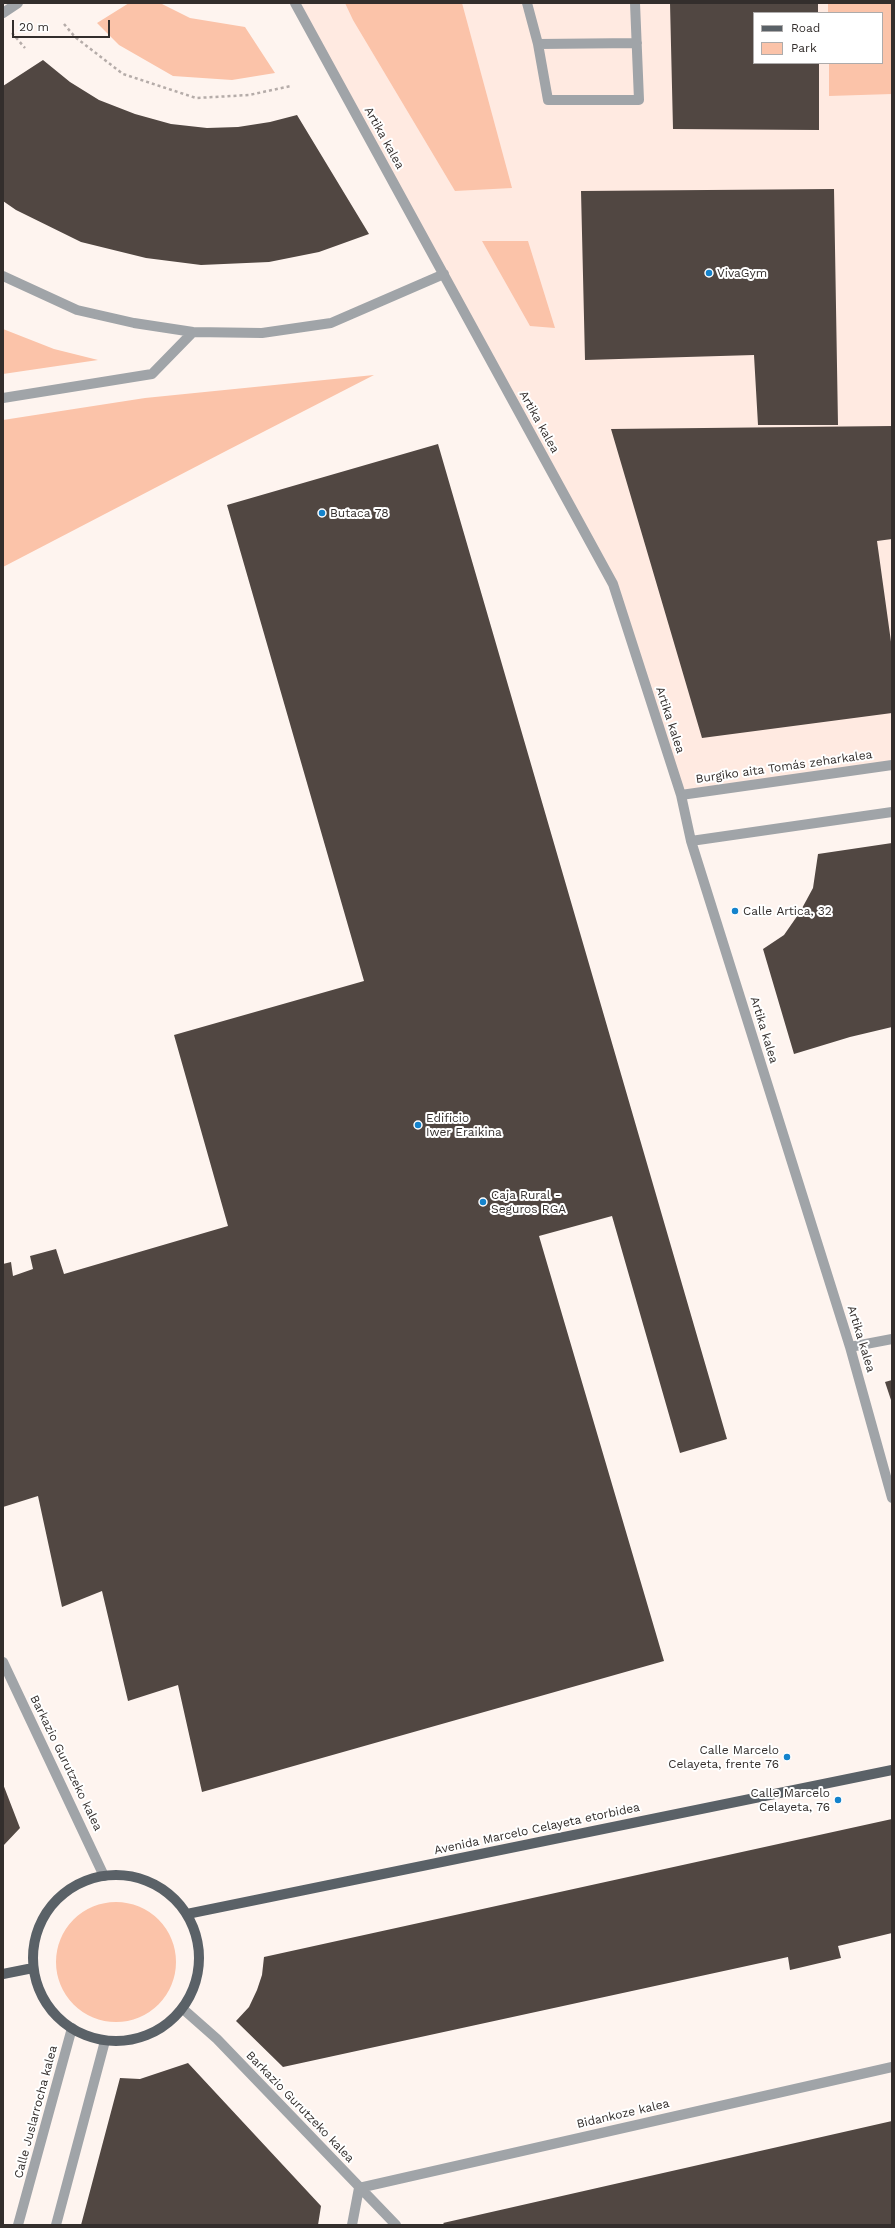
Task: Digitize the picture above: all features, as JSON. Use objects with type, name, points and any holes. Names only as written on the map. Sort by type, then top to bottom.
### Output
[{"type":"main road","name":"Avenida Marcelo Celayeta etorbidea","points":[[187,1914],[892,1770]]},
{"type":"main road","points":[[104,1876],[136,1877],[165,1890],[187,1914],[198,1937],[200,1962],[195,1987],[183,2009],[161,2028],[134,2040],[105,2041],[72,2028],[53,2012],[46,2002],[40,1991],[33,1968],[34,1942],[43,1918],[58,1897],[80,1883],[104,1876]]},
{"type":"main road","points":[[3,1974],[33,1968]]},
{"type":"street","name":"Artika kalea","points":[[295,3],[613,584],[681,795],[692,841],[850,1347],[892,1498]]},
{"type":"street","points":[[527,3],[538,44],[548,100],[639,100],[635,3]]},
{"type":"street","points":[[3,13],[16,4]]},
{"type":"street","points":[[538,44],[637,43]]},
{"type":"street","points":[[3,276],[77,310],[134,323],[193,332],[262,333],[331,323],[444,274]]},
{"type":"street","points":[[3,398],[152,374],[193,332]]},
{"type":"street","name":"Burgiko aita Tomás zeharkalea","points":[[681,795],[892,765]]},
{"type":"street","points":[[692,841],[892,812]]},
{"type":"street","points":[[850,1347],[892,1338]]},
{"type":"street","name":"Barkazio Gurutzeko kalea","points":[[3,1662],[104,1876]]},
{"type":"street","name":"Barkazio Gurutzeko kalea","points":[[183,2009],[217,2039],[396,2225]]},
{"type":"street","name":"Calle Juslarrocha kalea","points":[[18,2225],[72,2028]]},
{"type":"street","points":[[56,2225],[105,2041]]},
{"type":"street","name":"Bidankoze kalea","points":[[359,2188],[892,2067]]},
{"type":"street","points":[[352,2225],[359,2188]]},
{"type":"path","points":[[64,24],[75,37],[123,74],[196,98],[249,95],[291,86]]},
{"type":"path","points":[[10,31],[25,48]]},
{"type":"shaded area","points":[[293,3],[892,3],[892,764],[681,795],[613,584]]},
{"type":"green space","points":[[129,3],[160,3],[190,18],[245,27],[275,73],[232,80],[173,76],[119,45],[97,23]]},
{"type":"green space","points":[[345,3],[462,3],[512,188],[455,191],[353,20]]},
{"type":"green space","points":[[828,3],[892,3],[892,94],[829,96],[829,64],[883,64],[883,12],[828,12]]},
{"type":"green space","points":[[482,241],[528,241],[555,328],[530,326]]},
{"type":"green space","points":[[3,329],[54,349],[98,360],[3,374]]},
{"type":"green space","points":[[374,375],[3,567],[3,420],[145,398]]},
{"type":"green space","points":[[116,1902],[139,1906],[159,1919],[172,1939],[176,1962],[172,1985],[159,2005],[139,2018],[116,2022],[93,2018],[73,2005],[60,1985],[56,1962],[60,1939],[73,1919],[93,1906]]},
{"type":"building","points":[[670,3],[818,3],[818,12],[753,12],[753,64],[819,64],[819,130],[673,129]]},
{"type":"building","points":[[43,60],[70,82],[99,100],[135,114],[171,124],[207,128],[238,127],[270,122],[297,115],[369,234],[319,252],[269,262],[201,265],[146,258],[81,242],[16,210],[3,201],[3,86]]},
{"type":"building","name":"VivaGym","points":[[834,189],[838,425],[758,425],[754,355],[585,360],[581,191]]},
{"type":"building","points":[[892,426],[892,539],[877,541],[892,649],[892,713],[702,738],[611,429]]},
{"type":"building","name":"Edificio Iwer Eraikina","points":[[438,444],[727,1439],[680,1453],[612,1216],[539,1236],[664,1661],[202,1792],[178,1685],[128,1701],[102,1591],[62,1607],[38,1496],[3,1507],[3,1264],[11,1262],[13,1276],[33,1269],[30,1256],[56,1249],[64,1274],[228,1226],[174,1035],[364,981],[227,505]]},
{"type":"building","points":[[892,843],[892,1027],[850,1037],[794,1054],[763,949],[784,935],[800,912],[813,888],[818,854]]},
{"type":"building","points":[[892,1380],[892,1403],[885,1382]]},
{"type":"building","points":[[3,1784],[20,1828],[3,1846]]},
{"type":"building","points":[[892,1819],[892,1933],[838,1946],[841,1958],[790,1970],[788,1957],[283,2067],[236,2021],[249,2007],[257,1990],[262,1975],[264,1957]]},
{"type":"building","points":[[188,2063],[321,2206],[318,2225],[81,2225],[120,2078],[140,2079]]},
{"type":"building","points":[[892,2121],[892,2225],[445,2225],[443,2223]]},
{"type":"place","name":"VivaGym","points":[[709,273]]},
{"type":"place","name":"Butaca 78","points":[[322,513]]},
{"type":"place","name":"Calle Artica, 32","points":[[735,911]]},
{"type":"place","name":"Edificio Iwer Eraikina","points":[[418,1125]]},
{"type":"place","name":"Caja Rural - Seguros RGA","points":[[483,1202]]},
{"type":"place","name":"Calle Marcelo Celayeta, frente 76","points":[[787,1757]]},
{"type":"place","name":"Calle Marcelo Celayeta, 76","points":[[838,1800]]}]
